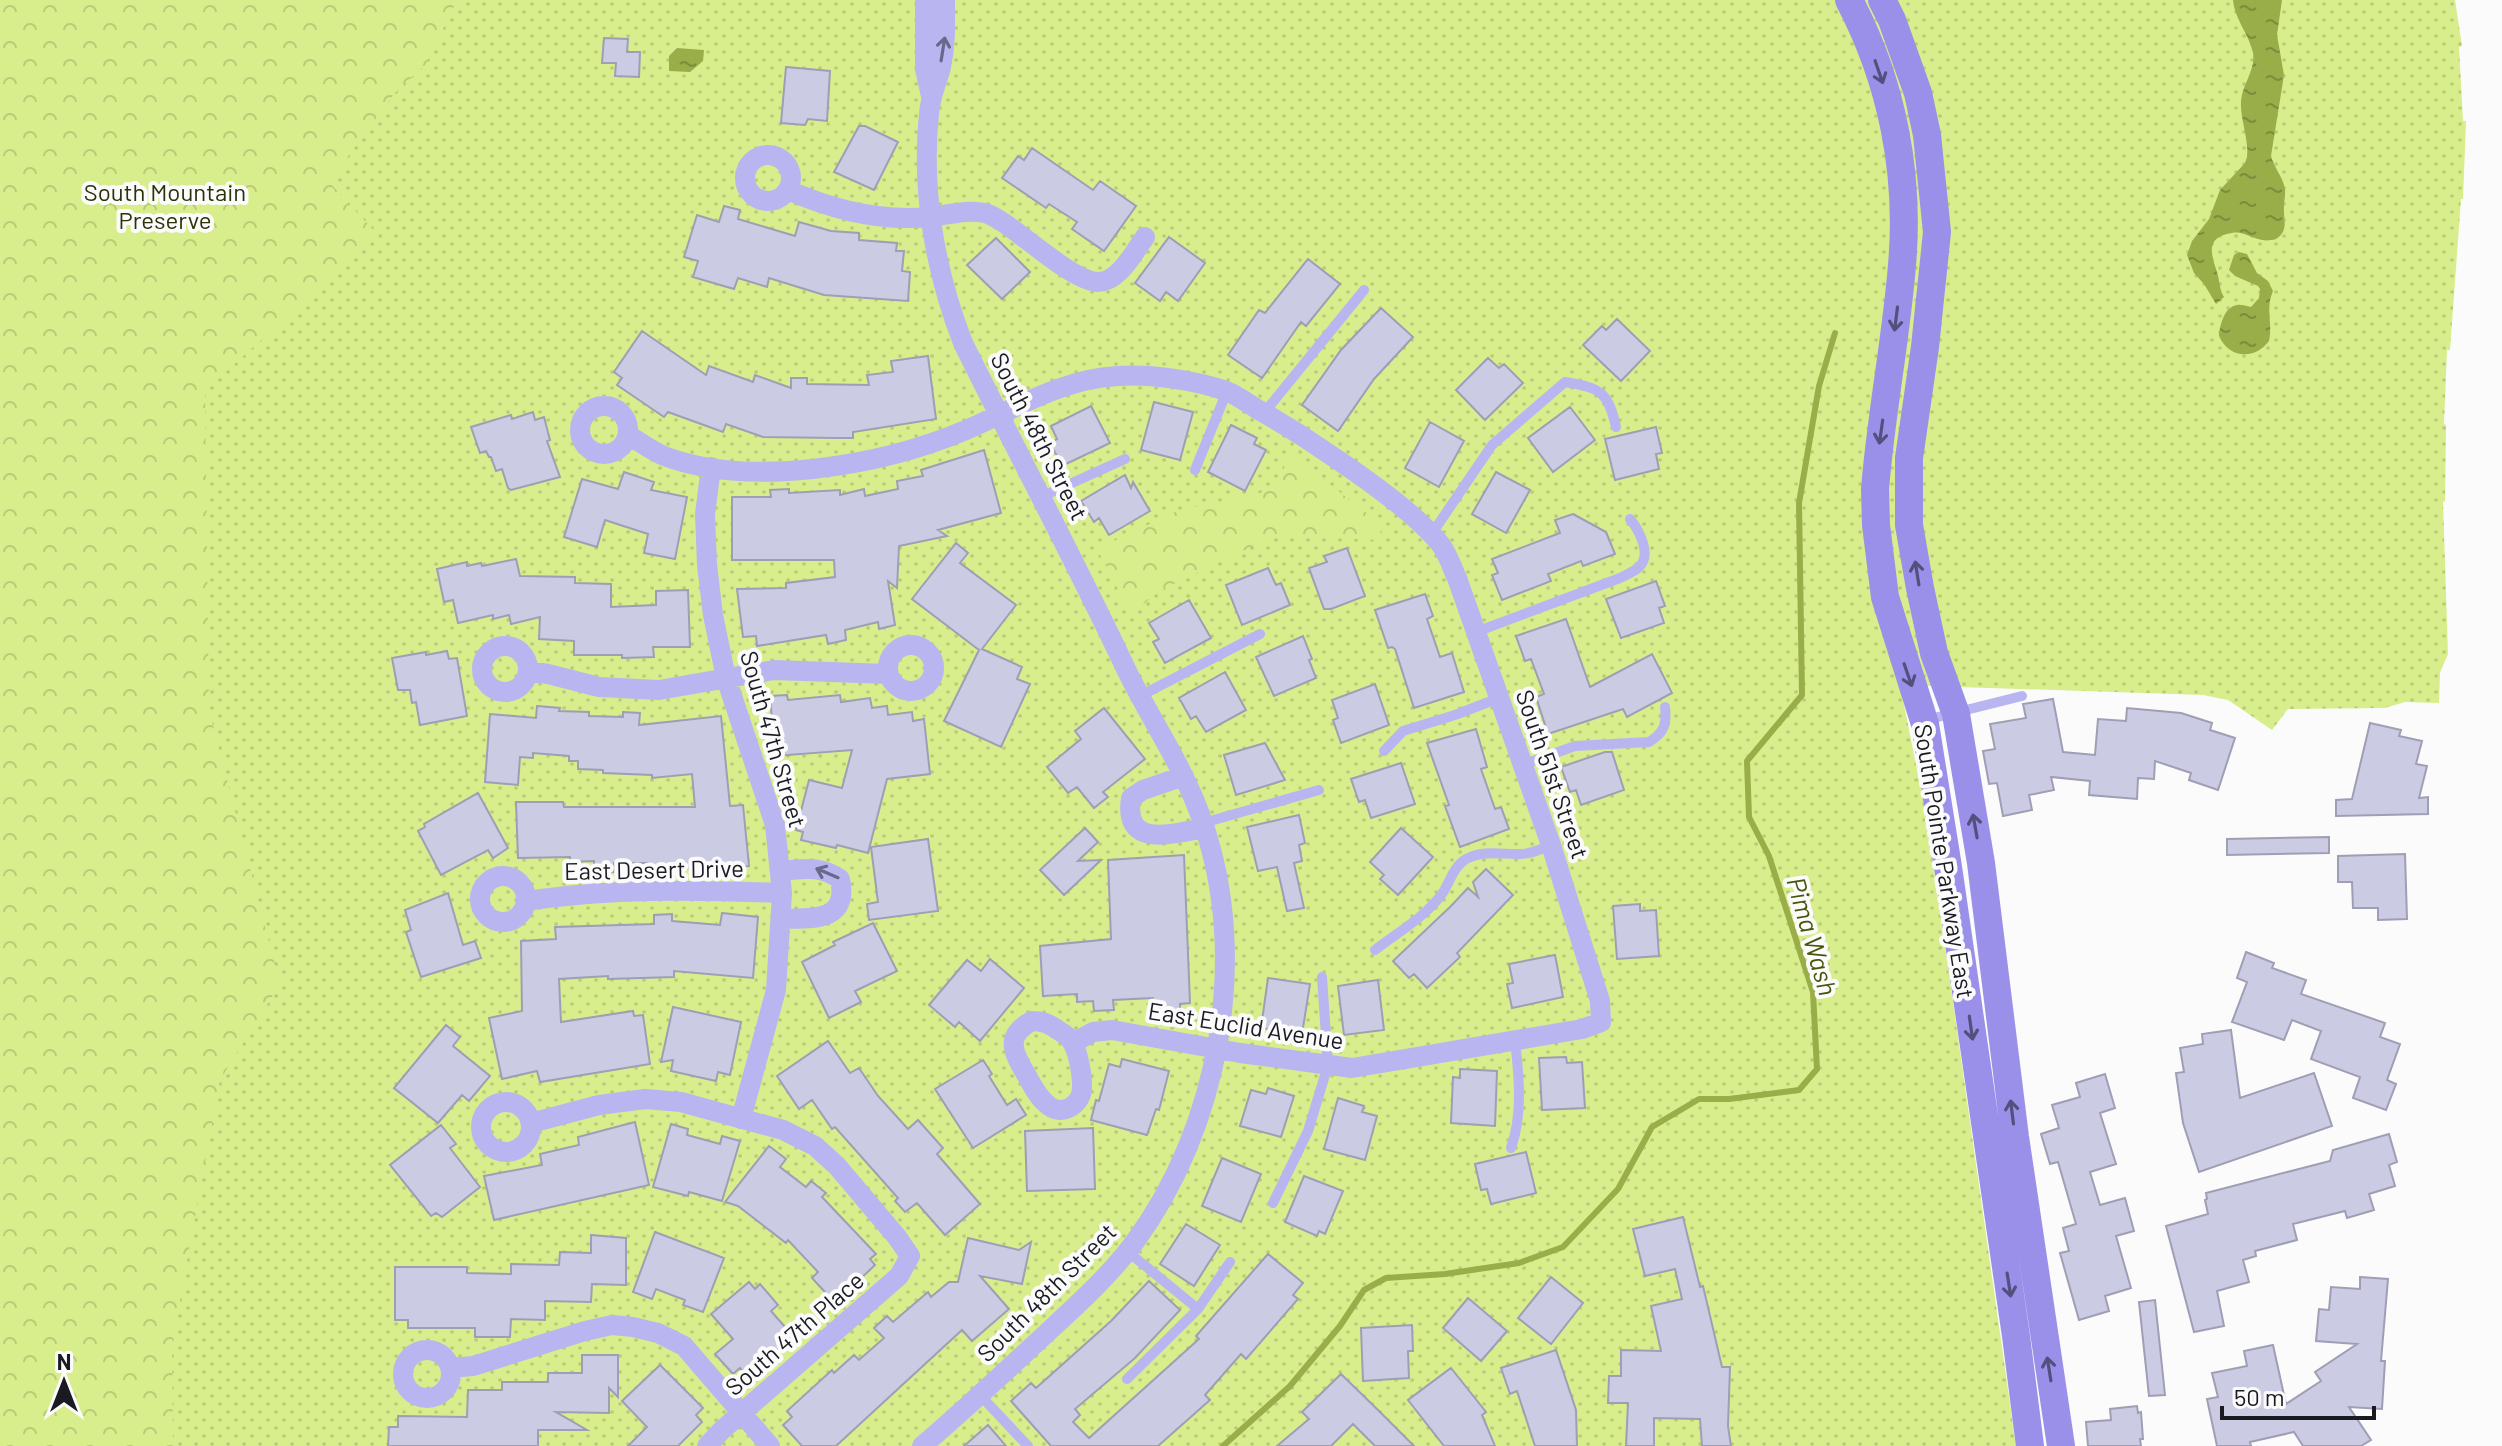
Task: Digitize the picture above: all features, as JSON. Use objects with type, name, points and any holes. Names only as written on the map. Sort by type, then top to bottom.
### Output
[{"type":"main road","name":"South Pointe Parkway East","points":[[1849,0],[1870,44],[1890,102],[1904,195],[1902,264],[1877,462],[1876,525],[1885,597],[1924,721],[1948,867],[2030,1446]]},
{"type":"main road","name":"South Pointe Parkway East","points":[[1882,0],[1918,93],[1933,178],[1936,245],[1909,458],[1909,525],[1934,653],[1955,712],[1981,863],[2015,1137],[2061,1446]]},
{"type":"main road","points":[[1948,867],[1981,863]]},
{"type":"street","name":"South 48th Street","points":[[925,0],[925,69],[931,96]]},
{"type":"street","name":"South 48th Street","points":[[922,1446],[1056,1324],[1127,1251],[1164,1196],[1198,1124],[1212,1074],[1222,1013],[1224,937],[1220,895],[1204,826],[1184,776],[1140,696],[999,416],[952,314],[937,259],[926,158],[931,96],[946,40],[945,0]]},
{"type":"street","points":[[788,190],[820,204],[857,214],[903,218],[962,212],[986,213],[1021,233],[1072,273],[1086,280],[1101,282],[1112,278],[1145,237]]},
{"type":"street","points":[[628,435],[663,456],[711,467],[755,472],[831,466],[941,441],[1058,389],[1089,379],[1120,376],[1165,378],[1227,391],[1264,413],[1360,475],[1437,541]]},
{"type":"street","name":"South 47th Street","points":[[711,467],[705,514],[713,615],[726,678],[775,825],[781,871],[776,990],[741,1119]]},
{"type":"street","name":"South 51st Street","points":[[1437,541],[1476,632],[1551,845],[1600,1001],[1601,1022]]},
{"type":"street","points":[[529,671],[599,687],[659,690],[774,670],[888,674]]},
{"type":"street","points":[[1184,776],[1143,790],[1131,798],[1129,813],[1133,826],[1145,834],[1204,826]]},
{"type":"street","points":[[781,871],[826,870],[840,879],[843,891],[832,913],[820,917],[781,919]]},
{"type":"street","name":"East Desert Drive","points":[[527,901],[577,893],[782,893]]},
{"type":"street","name":"East Euclid Avenue","points":[[1073,1043],[1093,1032],[1112,1030],[1352,1068],[1582,1029],[1601,1022]]},
{"type":"street","points":[[531,1123],[599,1105],[645,1099],[681,1102],[741,1119]]},
{"type":"street","name":"South 47th Place","points":[[707,1446],[899,1276],[910,1256],[837,1166],[815,1146],[783,1130],[741,1119]]},
{"type":"street","points":[[450,1368],[473,1366],[612,1325],[658,1333],[684,1346],[770,1446]]},
{"type":"lane","points":[[1264,413],[1364,290]]},
{"type":"lane","points":[[1437,541],[1492,445],[1565,382],[1595,388],[1611,404],[1616,427]]},
{"type":"lane","points":[[1195,470],[1227,391]]},
{"type":"lane","points":[[1041,497],[1125,459]]},
{"type":"lane","points":[[1476,632],[1620,578],[1638,568],[1644,561],[1644,550],[1638,529],[1630,519]]},
{"type":"lane","points":[[1140,696],[1260,634]]},
{"type":"lane","points":[[1924,721],[2022,696]]},
{"type":"lane","points":[[1384,751],[1403,731],[1499,698]]},
{"type":"lane","points":[[1522,765],[1575,746],[1649,742],[1662,733],[1665,707]]},
{"type":"lane","points":[[1204,826],[1319,790]]},
{"type":"lane","points":[[1375,950],[1434,902],[1443,893],[1456,868],[1467,858],[1493,852],[1533,853],[1551,845]]},
{"type":"lane","points":[[1273,1203],[1308,1131],[1328,1065],[1322,977]]},
{"type":"lane","points":[[1511,1148],[1518,1130],[1519,1075],[1515,1040]]},
{"type":"lane","points":[[1127,1251],[1198,1309]]},
{"type":"lane","points":[[1127,1379],[1198,1309],[1230,1262]]},
{"type":"lane","points":[[980,1395],[1028,1446]]},
{"type":"green space","points":[[0,0],[2455,0],[2462,46],[2459,47],[2463,121],[2466,121],[2463,199],[2450,350],[2447,350],[2443,502],[2448,654],[2440,673],[2439,703],[2405,702],[2385,708],[2288,709],[2272,730],[2228,700],[2203,695],[1900,685],[1923,799],[1938,896],[2016,1446],[0,1446]]},
{"type":"green space","name":"South Mountain Preserve","points":[[0,0],[457,0],[426,64],[394,94],[329,182],[379,236],[205,390],[209,710],[280,984],[220,1080],[172,1344],[173,1446],[0,1446]]},
{"type":"green space","points":[[1291,454],[1382,525],[1379,540],[1276,535],[1161,590],[1131,614],[1097,549],[1177,511],[1273,490]]},
{"type":"water","points":[[2233,0],[2282,0],[2277,35],[2284,75],[2271,156],[2285,188],[2284,226],[2276,239],[2257,239],[2237,233],[2217,238],[2212,253],[2224,297],[2216,304],[2194,273],[2187,255],[2192,241],[2209,219],[2220,190],[2247,157],[2241,101],[2253,65],[2253,53]]},
{"type":"water","points":[[677,48],[704,50],[703,61],[690,72],[669,71],[669,56]]},
{"type":"water","points":[[2239,252],[2247,254],[2257,273],[2268,281],[2273,291],[2269,341],[2250,354],[2229,349],[2219,336],[2229,309],[2239,305],[2251,307],[2259,298],[2258,286],[2229,270],[2234,255]]},
{"type":"building","points":[[604,38],[628,39],[627,52],[640,52],[639,77],[615,76],[616,63],[602,63]]},
{"type":"building","points":[[786,67],[830,71],[827,121],[808,119],[805,125],[781,123]]},
{"type":"building","points":[[859,126],[898,142],[874,190],[834,172]]},
{"type":"building","points":[[1032,148],[1093,190],[1100,181],[1136,206],[1104,251],[1072,229],[1077,222],[1049,204],[1046,208],[1002,178],[1018,156],[1024,160]]},
{"type":"building","points":[[724,206],[740,210],[738,219],[795,236],[799,222],[831,231],[859,233],[859,240],[897,243],[896,251],[904,251],[902,271],[910,272],[908,301],[824,295],[769,278],[767,287],[738,278],[734,289],[693,277],[698,261],[684,257],[697,215],[719,222]]},
{"type":"building","points":[[1169,237],[1205,263],[1178,301],[1166,292],[1160,301],[1135,283]]},
{"type":"building","points":[[996,238],[1030,272],[1002,299],[967,265]]},
{"type":"building","points":[[1308,259],[1340,284],[1306,326],[1301,322],[1262,378],[1228,355],[1259,310],[1265,313]]},
{"type":"building","points":[[1381,308],[1413,337],[1374,379],[1338,431],[1302,405],[1341,350]]},
{"type":"building","points":[[1617,319],[1650,351],[1621,381],[1583,345],[1602,326],[1606,330]]},
{"type":"building","points":[[642,331],[706,375],[709,366],[753,382],[755,375],[791,388],[791,378],[807,378],[807,384],[869,385],[867,375],[893,372],[891,361],[928,356],[936,419],[853,432],[853,438],[837,438],[763,437],[726,424],[723,432],[668,412],[664,417],[617,385],[622,378],[614,372]]},
{"type":"building","points":[[1488,358],[1499,368],[1504,364],[1523,383],[1485,420],[1456,390]]},
{"type":"building","points":[[1154,402],[1193,412],[1180,460],[1141,450]]},
{"type":"building","points":[[1091,406],[1110,443],[1062,466],[1050,443],[1057,439],[1051,426]]},
{"type":"building","points":[[1570,407],[1595,440],[1553,472],[1528,438]]},
{"type":"building","points":[[533,412],[535,420],[544,417],[550,440],[547,441],[560,477],[511,490],[502,469],[496,471],[486,451],[480,453],[471,427]]},
{"type":"building","points":[[1430,422],[1464,441],[1439,487],[1405,468]]},
{"type":"building","points":[[1231,425],[1257,438],[1254,444],[1266,450],[1245,491],[1208,472]]},
{"type":"building","points":[[1656,427],[1662,453],[1656,454],[1659,469],[1615,480],[1605,439]]},
{"type":"building","points":[[984,450],[1001,513],[938,530],[947,536],[899,546],[897,588],[888,581],[895,625],[879,629],[878,622],[845,630],[846,640],[828,644],[826,635],[757,646],[756,636],[743,637],[737,589],[786,588],[786,583],[835,577],[834,560],[732,560],[732,497],[771,497],[770,490],[789,489],[789,493],[840,490],[840,495],[864,489],[865,496],[898,489],[897,481],[923,476],[921,470]]},
{"type":"building","points":[[624,472],[654,482],[651,490],[687,497],[675,559],[644,553],[648,534],[605,520],[597,547],[564,537],[582,479],[618,489]]},
{"type":"building","points":[[1496,472],[1530,490],[1506,533],[1472,514]]},
{"type":"building","points":[[1125,475],[1131,488],[1133,482],[1150,511],[1109,535],[1099,518],[1094,522],[1081,501]]},
{"type":"building","points":[[1573,514],[1606,532],[1615,554],[1583,566],[1581,561],[1548,574],[1551,581],[1502,600],[1492,575],[1498,573],[1492,559],[1560,533],[1555,520]]},
{"type":"building","points":[[956,543],[968,553],[960,563],[1016,605],[982,649],[1022,667],[1017,679],[1030,684],[1001,747],[944,721],[979,650],[912,599]]},
{"type":"building","points":[[1347,548],[1365,596],[1324,609],[1309,568],[1327,562],[1324,556]]},
{"type":"building","points":[[516,559],[520,576],[575,577],[575,583],[611,584],[611,607],[656,605],[656,591],[688,590],[690,647],[653,647],[654,657],[574,655],[574,641],[539,639],[540,617],[511,624],[509,615],[493,619],[493,615],[458,623],[453,600],[444,602],[437,569],[467,562],[467,566],[481,563],[482,566]]},
{"type":"building","points":[[1268,568],[1276,585],[1281,583],[1290,605],[1242,625],[1226,585]]},
{"type":"building","points":[[1656,581],[1665,606],[1659,608],[1664,623],[1621,638],[1606,599]]},
{"type":"building","points":[[1425,594],[1433,616],[1427,619],[1440,657],[1452,653],[1464,692],[1414,708],[1395,649],[1388,648],[1375,610]]},
{"type":"building","points":[[1189,600],[1211,638],[1165,663],[1153,642],[1159,639],[1149,623]]},
{"type":"building","points":[[1566,619],[1590,687],[1652,654],[1672,693],[1627,717],[1623,709],[1548,734],[1536,697],[1544,694],[1531,659],[1525,661],[1516,636]]},
{"type":"building","points":[[1303,636],[1316,678],[1274,696],[1256,657]]},
{"type":"building","points":[[447,651],[449,659],[457,658],[467,716],[420,725],[416,702],[412,703],[410,690],[398,690],[392,658]]},
{"type":"building","points":[[1225,672],[1246,710],[1206,732],[1196,716],[1191,719],[1179,698]]},
{"type":"building","points":[[1375,684],[1389,725],[1341,743],[1333,720],[1338,718],[1332,700]]},
{"type":"building","points":[[787,695],[788,700],[840,695],[841,702],[870,698],[872,708],[887,706],[888,715],[912,712],[913,721],[924,719],[930,774],[887,779],[868,853],[801,840],[803,832],[796,830],[809,780],[842,788],[852,750],[775,756],[770,696]]},
{"type":"building","points":[[2053,699],[2063,752],[2095,755],[2098,719],[2126,721],[2127,708],[2181,713],[2212,723],[2210,730],[2235,738],[2218,790],[2189,780],[2191,773],[2155,761],[2154,779],[2138,778],[2137,799],[2089,795],[2090,781],[2051,777],[2054,790],[2029,795],[2032,810],[2003,816],[1997,783],[1989,784],[1983,751],[1995,749],[1990,724],[2026,718],[2023,704]]},
{"type":"building","points":[[537,706],[560,708],[559,711],[589,712],[589,716],[623,717],[623,712],[640,713],[639,725],[721,716],[730,806],[743,805],[749,866],[680,869],[679,866],[648,866],[648,863],[614,863],[614,872],[594,872],[594,861],[570,862],[570,857],[518,858],[516,802],[563,802],[564,807],[695,807],[692,774],[652,778],[652,775],[603,773],[603,770],[578,769],[578,761],[569,761],[569,756],[533,753],[533,758],[520,757],[518,785],[485,782],[490,714],[536,718]]},
{"type":"building","points":[[1104,708],[1145,759],[1103,792],[1108,797],[1094,808],[1077,787],[1068,793],[1047,767],[1081,739],[1075,731]]},
{"type":"building","points":[[2370,723],[2401,730],[2399,736],[2422,741],[2416,764],[2427,766],[2419,798],[2428,797],[2428,814],[2336,816],[2336,800],[2352,799]]},
{"type":"building","points":[[1476,729],[1487,767],[1481,769],[1495,809],[1501,807],[1509,829],[1460,847],[1427,743]]},
{"type":"building","points":[[1265,743],[1285,780],[1236,795],[1224,755]]},
{"type":"building","points":[[1612,752],[1624,790],[1581,805],[1576,790],[1570,792],[1561,767]]},
{"type":"building","points":[[1401,763],[1415,804],[1371,818],[1365,800],[1359,802],[1351,779]]},
{"type":"building","points":[[478,793],[508,848],[493,858],[488,850],[441,875],[418,831],[425,827],[424,824]]},
{"type":"building","points":[[1299,815],[1305,843],[1299,845],[1302,861],[1294,863],[1304,908],[1287,911],[1277,867],[1258,871],[1247,827]]},
{"type":"building","points":[[1085,828],[1098,842],[1078,861],[1101,860],[1064,895],[1040,870]]},
{"type":"building","points":[[1401,828],[1433,857],[1398,895],[1380,879],[1384,875],[1370,862]]},
{"type":"building","points":[[2329,837],[2329,853],[2227,855],[2227,839]]},
{"type":"building","points":[[928,839],[938,911],[869,920],[867,904],[878,902],[871,847]]},
{"type":"building","points":[[2405,854],[2407,919],[2378,920],[2378,908],[2353,908],[2352,882],[2338,882],[2338,856]]},
{"type":"building","points":[[1184,855],[1190,1003],[1180,1004],[1180,1015],[1154,1016],[1153,998],[1113,1000],[1114,1010],[1094,1011],[1093,1001],[1077,1002],[1077,994],[1043,996],[1040,946],[1111,939],[1108,860]]},
{"type":"building","points":[[1486,869],[1513,895],[1457,953],[1460,957],[1427,988],[1414,974],[1409,978],[1393,961],[1468,888],[1478,897],[1473,882]]},
{"type":"building","points":[[448,893],[463,945],[475,941],[481,958],[421,977],[406,932],[411,930],[405,910]]},
{"type":"building","points":[[1640,904],[1640,911],[1656,910],[1659,956],[1617,959],[1613,906]]},
{"type":"building","points":[[722,913],[758,917],[753,978],[674,971],[674,977],[559,979],[561,1022],[633,1011],[634,1016],[643,1015],[650,1064],[540,1082],[537,1071],[502,1079],[489,1018],[522,1011],[521,941],[556,939],[555,927],[654,924],[654,915],[672,914],[672,921],[720,925]]},
{"type":"building","points":[[873,923],[897,971],[855,991],[861,1002],[829,1018],[802,962],[835,945],[833,942]]},
{"type":"building","points":[[2246,952],[2274,963],[2272,968],[2306,980],[2301,994],[2385,1023],[2380,1037],[2400,1044],[2387,1080],[2396,1084],[2386,1110],[2353,1098],[2360,1077],[2311,1059],[2321,1031],[2292,1020],[2284,1040],[2232,1022],[2247,982],[2237,978]]},
{"type":"building","points":[[1555,955],[1563,997],[1512,1008],[1507,984],[1513,983],[1509,964]]},
{"type":"building","points":[[990,959],[1024,988],[980,1041],[959,1022],[955,1027],[929,1005],[967,960],[981,971]]},
{"type":"building","points":[[1268,978],[1310,984],[1302,1034],[1261,1028]]},
{"type":"building","points":[[1378,980],[1384,1030],[1344,1035],[1338,986]]},
{"type":"building","points":[[673,1007],[741,1022],[730,1075],[718,1072],[716,1081],[671,1071],[673,1060],[661,1062]]},
{"type":"building","points":[[446,1025],[460,1037],[453,1046],[490,1076],[469,1101],[462,1095],[438,1123],[394,1088]]},
{"type":"building","points":[[2231,1030],[2240,1098],[2314,1073],[2332,1126],[2199,1172],[2183,1123],[2176,1073],[2184,1072],[2180,1048],[2203,1044],[2202,1034]]},
{"type":"building","points":[[828,1041],[850,1073],[859,1068],[878,1096],[908,1129],[918,1120],[943,1148],[937,1154],[980,1204],[945,1235],[917,1203],[905,1212],[895,1201],[898,1198],[835,1127],[832,1129],[812,1100],[799,1109],[777,1076]]},
{"type":"building","points":[[1566,1057],[1567,1063],[1582,1062],[1585,1108],[1542,1110],[1539,1058]]},
{"type":"building","points":[[1122,1059],[1169,1071],[1159,1110],[1156,1109],[1147,1135],[1091,1120],[1109,1064],[1120,1067]]},
{"type":"building","points":[[983,1060],[1007,1105],[1016,1099],[1026,1115],[973,1148],[935,1089]]},
{"type":"building","points":[[1460,1069],[1497,1071],[1495,1126],[1451,1123],[1453,1077],[1460,1078]]},
{"type":"building","points":[[2105,1074],[2115,1108],[2100,1113],[2116,1164],[2090,1172],[2100,1205],[2125,1198],[2134,1231],[2116,1236],[2131,1288],[2105,1296],[2109,1311],[2079,1320],[2060,1253],[2069,1251],[2063,1228],[2076,1224],[2058,1162],[2050,1164],[2041,1134],[2059,1128],[2052,1105],[2080,1097],[2076,1083]]},
{"type":"building","points":[[1268,1088],[1294,1096],[1281,1137],[1240,1126],[1251,1090],[1266,1094]]},
{"type":"building","points":[[1338,1098],[1364,1106],[1362,1112],[1377,1116],[1365,1160],[1324,1149]]},
{"type":"building","points":[[635,1122],[649,1185],[494,1220],[484,1176],[542,1165],[540,1154],[579,1145],[578,1137]]},
{"type":"building","points":[[671,1124],[688,1129],[687,1135],[720,1144],[722,1136],[740,1141],[722,1201],[653,1187]]},
{"type":"building","points":[[441,1125],[456,1144],[450,1148],[480,1187],[442,1217],[436,1213],[431,1216],[390,1165]]},
{"type":"building","points":[[1093,1128],[1095,1189],[1027,1191],[1025,1131]]},
{"type":"building","points":[[2389,1134],[2397,1162],[2389,1165],[2395,1186],[2369,1194],[2374,1210],[2347,1218],[2345,1211],[2293,1224],[2297,1240],[2255,1251],[2256,1256],[2243,1260],[2249,1282],[2217,1291],[2224,1326],[2194,1332],[2166,1226],[2208,1214],[2206,1193],[2330,1161],[2333,1150]]},
{"type":"building","points":[[769,1146],[786,1159],[780,1167],[806,1187],[811,1181],[826,1193],[822,1197],[876,1254],[870,1259],[875,1265],[835,1303],[812,1278],[818,1272],[788,1240],[786,1243],[738,1206],[725,1202]]},
{"type":"building","points":[[1526,1152],[1536,1193],[1491,1204],[1487,1189],[1481,1190],[1475,1164]]},
{"type":"building","points":[[1222,1158],[1261,1174],[1241,1222],[1202,1206]]},
{"type":"building","points":[[1304,1176],[1343,1191],[1325,1234],[1319,1231],[1317,1236],[1285,1222]]},
{"type":"building","points":[[1683,1217],[1722,1367],[1730,1367],[1728,1426],[1731,1446],[1702,1446],[1700,1419],[1654,1418],[1654,1446],[1626,1446],[1628,1403],[1608,1403],[1609,1376],[1621,1376],[1621,1350],[1661,1351],[1651,1306],[1682,1299],[1675,1269],[1645,1276],[1633,1229]]},
{"type":"building","points":[[1186,1224],[1220,1245],[1194,1286],[1160,1264]]},
{"type":"building","points":[[655,1232],[724,1258],[703,1312],[683,1305],[685,1300],[656,1289],[652,1299],[633,1292]]},
{"type":"building","points":[[591,1235],[626,1238],[626,1285],[592,1284],[591,1302],[545,1301],[545,1320],[511,1319],[510,1337],[475,1337],[475,1328],[408,1328],[408,1320],[395,1320],[395,1267],[467,1267],[467,1273],[511,1274],[511,1264],[559,1265],[560,1252],[591,1253]]},
{"type":"building","points":[[968,1238],[1019,1250],[1031,1242],[1022,1284],[980,1276],[1009,1309],[972,1341],[962,1330],[836,1446],[802,1446],[783,1425],[792,1417],[787,1411],[832,1370],[834,1373],[854,1355],[859,1360],[884,1338],[874,1328],[887,1316],[893,1322],[928,1292],[931,1297],[949,1282],[958,1282]]},
{"type":"building","points":[[1268,1254],[1303,1283],[1293,1295],[1298,1299],[1246,1359],[1241,1354],[1205,1395],[1210,1400],[1158,1446],[1051,1446],[1011,1401],[1031,1383],[1036,1388],[1111,1321],[1149,1281],[1180,1310],[1135,1358],[1075,1409],[1080,1415],[1073,1422],[1089,1438],[1199,1339],[1196,1336]]},
{"type":"building","points":[[1551,1277],[1583,1303],[1551,1344],[1518,1318]]},
{"type":"building","points":[[2360,1277],[2388,1279],[2381,1361],[2385,1361],[2382,1409],[2349,1407],[2371,1440],[2361,1446],[2303,1446],[2294,1432],[2250,1442],[2251,1446],[2217,1446],[2207,1399],[2218,1397],[2212,1373],[2247,1366],[2244,1351],[2273,1345],[2286,1404],[2321,1381],[2315,1372],[2357,1344],[2316,1341],[2319,1309],[2329,1310],[2331,1287],[2360,1289]]},
{"type":"building","points":[[749,1282],[755,1289],[760,1284],[778,1305],[771,1311],[793,1336],[747,1376],[740,1368],[733,1374],[715,1354],[733,1339],[711,1314]]},
{"type":"building","points":[[1468,1298],[1507,1331],[1481,1361],[1443,1328]]},
{"type":"building","points":[[2155,1300],[2165,1395],[2149,1396],[2139,1302]]},
{"type":"building","points":[[1412,1325],[1413,1351],[1408,1351],[1409,1378],[1363,1381],[1361,1328]]},
{"type":"building","points":[[1556,1350],[1576,1410],[1577,1446],[1535,1446],[1517,1391],[1510,1394],[1501,1368]]},
{"type":"building","points":[[582,1355],[618,1355],[618,1397],[609,1388],[609,1413],[556,1412],[587,1430],[538,1430],[538,1446],[388,1446],[389,1427],[398,1427],[398,1416],[467,1417],[468,1390],[502,1390],[502,1382],[548,1382],[548,1373],[582,1373]]},
{"type":"building","points":[[660,1365],[703,1408],[696,1415],[702,1422],[678,1446],[628,1446],[647,1427],[622,1401]]},
{"type":"building","points":[[1451,1368],[1486,1412],[1482,1415],[1495,1446],[1444,1446],[1408,1400]]},
{"type":"building","points":[[1341,1374],[1414,1446],[1375,1446],[1353,1424],[1331,1446],[1277,1446],[1309,1419],[1302,1412]]},
{"type":"building","points":[[2137,1406],[2138,1413],[2141,1412],[2141,1446],[2088,1446],[2086,1422],[2111,1420],[2110,1409]]},
{"type":"building","points":[[988,1425],[1006,1446],[964,1446]]},
{"type":"waterway","name":"Pima Wash","points":[[1223,1446],[1290,1386],[1340,1326],[1364,1290],[1386,1278],[1445,1274],[1519,1263],[1563,1247],[1618,1189],[1652,1127],[1699,1099],[1729,1099],[1799,1090],[1817,1069],[1813,992],[1769,856],[1749,817],[1747,761],[1802,695],[1799,503],[1819,386],[1835,333]]}]
